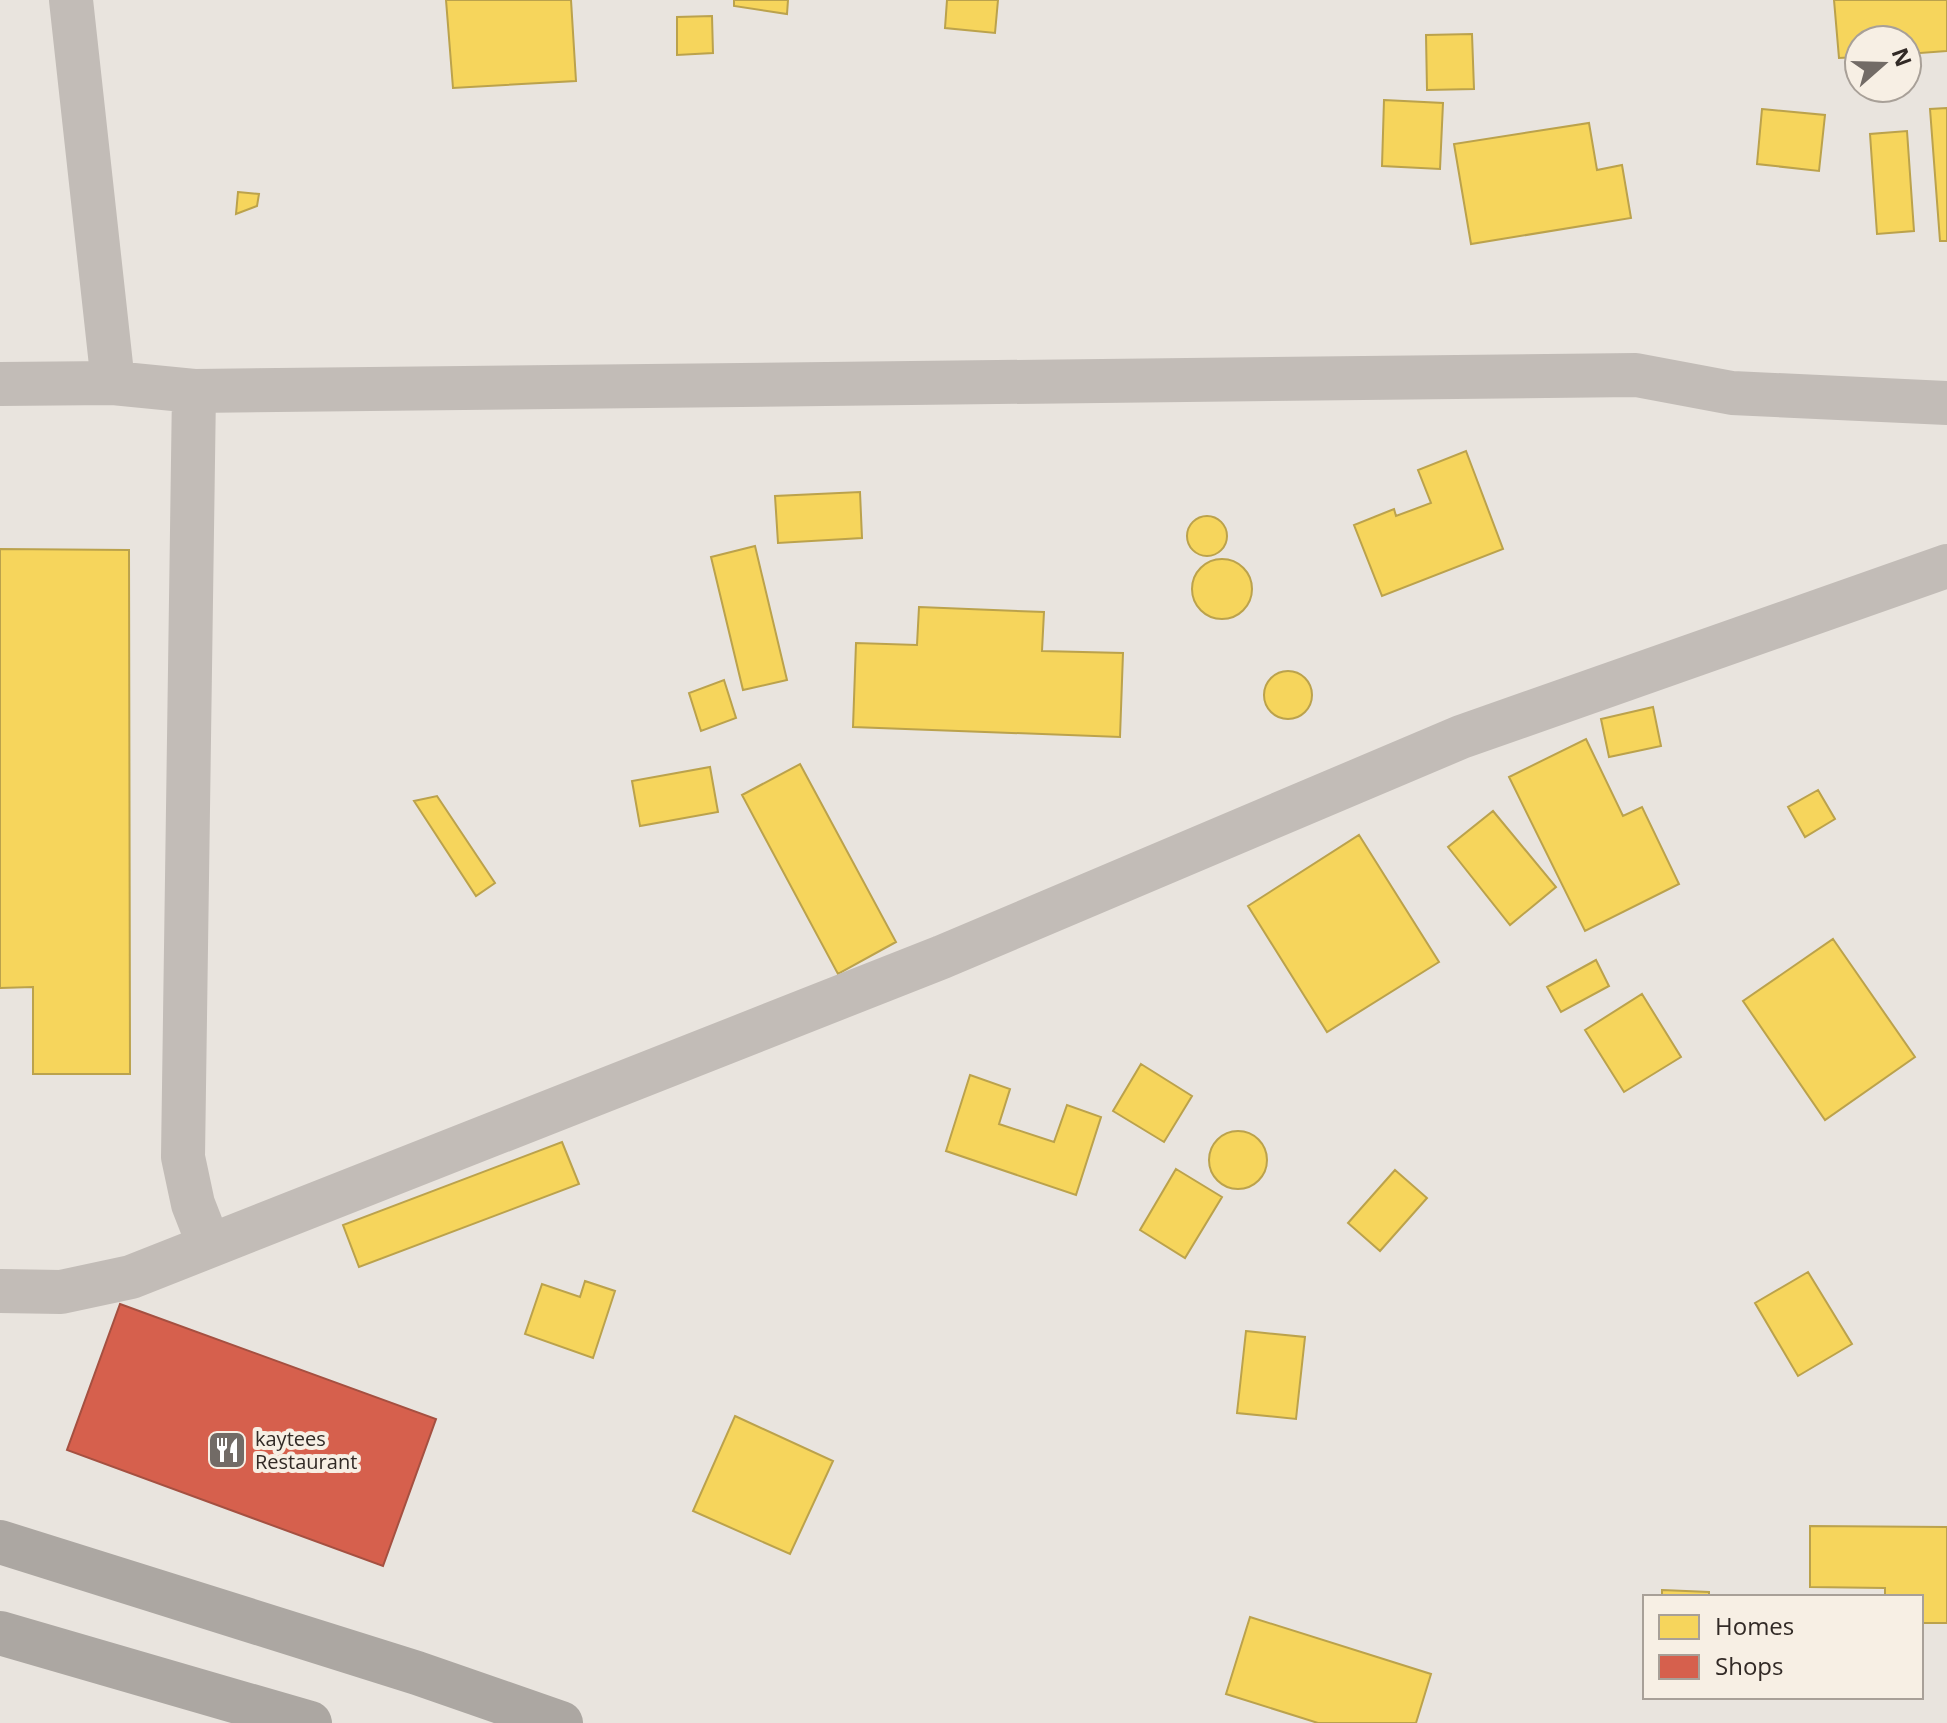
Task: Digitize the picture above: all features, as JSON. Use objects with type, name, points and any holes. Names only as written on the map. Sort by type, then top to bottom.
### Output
[{"type":"highway","points":[[0,1542],[417,1673],[561,1723]]},
{"type":"highway","points":[[0,1633],[310,1723]]},
{"type":"street","points":[[71,0],[113,383]]},
{"type":"street","points":[[0,384],[113,383],[194,391],[1636,375],[1732,393],[1947,403]]},
{"type":"street","points":[[194,391],[183,1157],[193,1204],[209,1245]]},
{"type":"street","points":[[0,1291],[61,1292],[131,1277],[942,957],[1461,737],[1947,566]]},
{"type":"building: Homes","points":[[446,0],[571,0],[576,81],[453,88]]},
{"type":"building: Homes","points":[[734,0],[788,0],[787,14],[734,6]]},
{"type":"building: Homes","points":[[947,0],[998,0],[995,33],[945,28]]},
{"type":"building: Homes","points":[[1834,0],[1947,0],[1947,51],[1923,53],[1923,24],[1843,24],[1843,58],[1839,58]]},
{"type":"building: Homes","points":[[712,16],[713,53],[677,55],[677,17]]},
{"type":"building: Homes","points":[[1472,34],[1474,89],[1427,90],[1426,35]]},
{"type":"building: Homes","points":[[1384,100],[1443,103],[1440,169],[1382,166]]},
{"type":"building: Homes","points":[[1947,108],[1947,241],[1940,241],[1930,109]]},
{"type":"building: Homes","points":[[1762,109],[1825,115],[1819,171],[1757,164]]},
{"type":"building: Homes","points":[[1589,123],[1597,170],[1622,165],[1631,218],[1471,244],[1454,144]]},
{"type":"building: Homes","points":[[1907,131],[1914,231],[1877,234],[1870,134]]},
{"type":"building: Homes","points":[[238,192],[259,194],[257,206],[236,214]]},
{"type":"building: Homes","points":[[1466,451],[1503,549],[1382,596],[1354,525],[1394,509],[1396,516],[1431,503],[1418,470]]},
{"type":"building: Homes","points":[[860,492],[862,538],[778,543],[775,496]]},
{"type":"building: Homes","points":[[1207,516],[1221,522],[1227,536],[1221,550],[1207,556],[1193,550],[1187,536],[1193,522]]},
{"type":"building: Homes","points":[[755,546],[787,680],[743,690],[711,557]]},
{"type":"building: Homes","points":[[0,549],[129,550],[130,1074],[33,1074],[33,987],[0,988]]},
{"type":"building: Homes","points":[[1222,559],[1243,568],[1252,589],[1243,610],[1222,619],[1201,610],[1192,589],[1201,568]]},
{"type":"building: Homes","points":[[919,607],[1044,612],[1042,651],[1123,653],[1120,737],[853,727],[856,643],[917,645]]},
{"type":"building: Homes","points":[[1288,671],[1305,678],[1312,695],[1305,712],[1288,719],[1271,712],[1264,695],[1271,678]]},
{"type":"building: Homes","points":[[724,680],[736,718],[701,731],[689,693]]},
{"type":"building: Homes","points":[[1653,707],[1661,746],[1609,757],[1601,719]]},
{"type":"building: Homes","points":[[1586,739],[1623,816],[1642,807],[1679,884],[1585,931],[1509,777]]},
{"type":"building: Homes","points":[[800,764],[896,942],[838,974],[742,795]]},
{"type":"building: Homes","points":[[710,767],[718,812],[640,826],[632,781]]},
{"type":"building: Homes","points":[[1818,790],[1835,819],[1805,837],[1788,807]]},
{"type":"building: Homes","points":[[437,796],[495,883],[476,896],[414,801]]},
{"type":"building: Homes","points":[[1493,811],[1556,887],[1510,925],[1448,847]]},
{"type":"building: Homes","points":[[1359,835],[1439,962],[1327,1032],[1248,906]]},
{"type":"building: Homes","points":[[1833,939],[1915,1057],[1825,1120],[1743,1001]]},
{"type":"building: Homes","points":[[1596,960],[1609,986],[1561,1012],[1547,987]]},
{"type":"building: Homes","points":[[1642,994],[1681,1057],[1624,1092],[1585,1030]]},
{"type":"building: Homes","points":[[1141,1064],[1192,1096],[1164,1142],[1113,1111]]},
{"type":"building: Homes","points":[[970,1075],[1010,1089],[999,1124],[1054,1142],[1067,1105],[1101,1117],[1076,1195],[946,1151]]},
{"type":"building: Homes","points":[[1238,1131],[1258,1140],[1267,1160],[1258,1180],[1238,1189],[1218,1180],[1209,1160],[1218,1140]]},
{"type":"building: Homes","points":[[562,1142],[579,1184],[359,1267],[343,1225]]},
{"type":"building: Homes","points":[[1176,1169],[1222,1197],[1185,1258],[1140,1230]]},
{"type":"building: Homes","points":[[1395,1170],[1427,1198],[1380,1251],[1348,1223]]},
{"type":"building: Homes","points":[[1808,1272],[1852,1344],[1798,1376],[1755,1303]]},
{"type":"building: Homes","points":[[585,1281],[615,1291],[593,1358],[525,1334],[542,1284],[580,1297]]},
{"type":"building: Homes","points":[[1246,1331],[1305,1337],[1296,1419],[1237,1413]]},
{"type":"building: Homes","points":[[735,1416],[833,1461],[790,1554],[693,1511]]},
{"type":"building: Homes","points":[[1810,1526],[1947,1527],[1947,1623],[1923,1623],[1923,1595],[1885,1595],[1885,1588],[1810,1587]]},
{"type":"building: Homes","points":[[1662,1590],[1709,1592],[1709,1595],[1662,1595]]},
{"type":"building: Homes","points":[[1250,1617],[1431,1674],[1416,1723],[1318,1723],[1226,1694]]},
{"type":"building: Shops","points":[[120,1304],[436,1419],[383,1566],[67,1450]]},
{"type":"place","name":"kaytees Restaurant","points":[[227,1450]]}]
